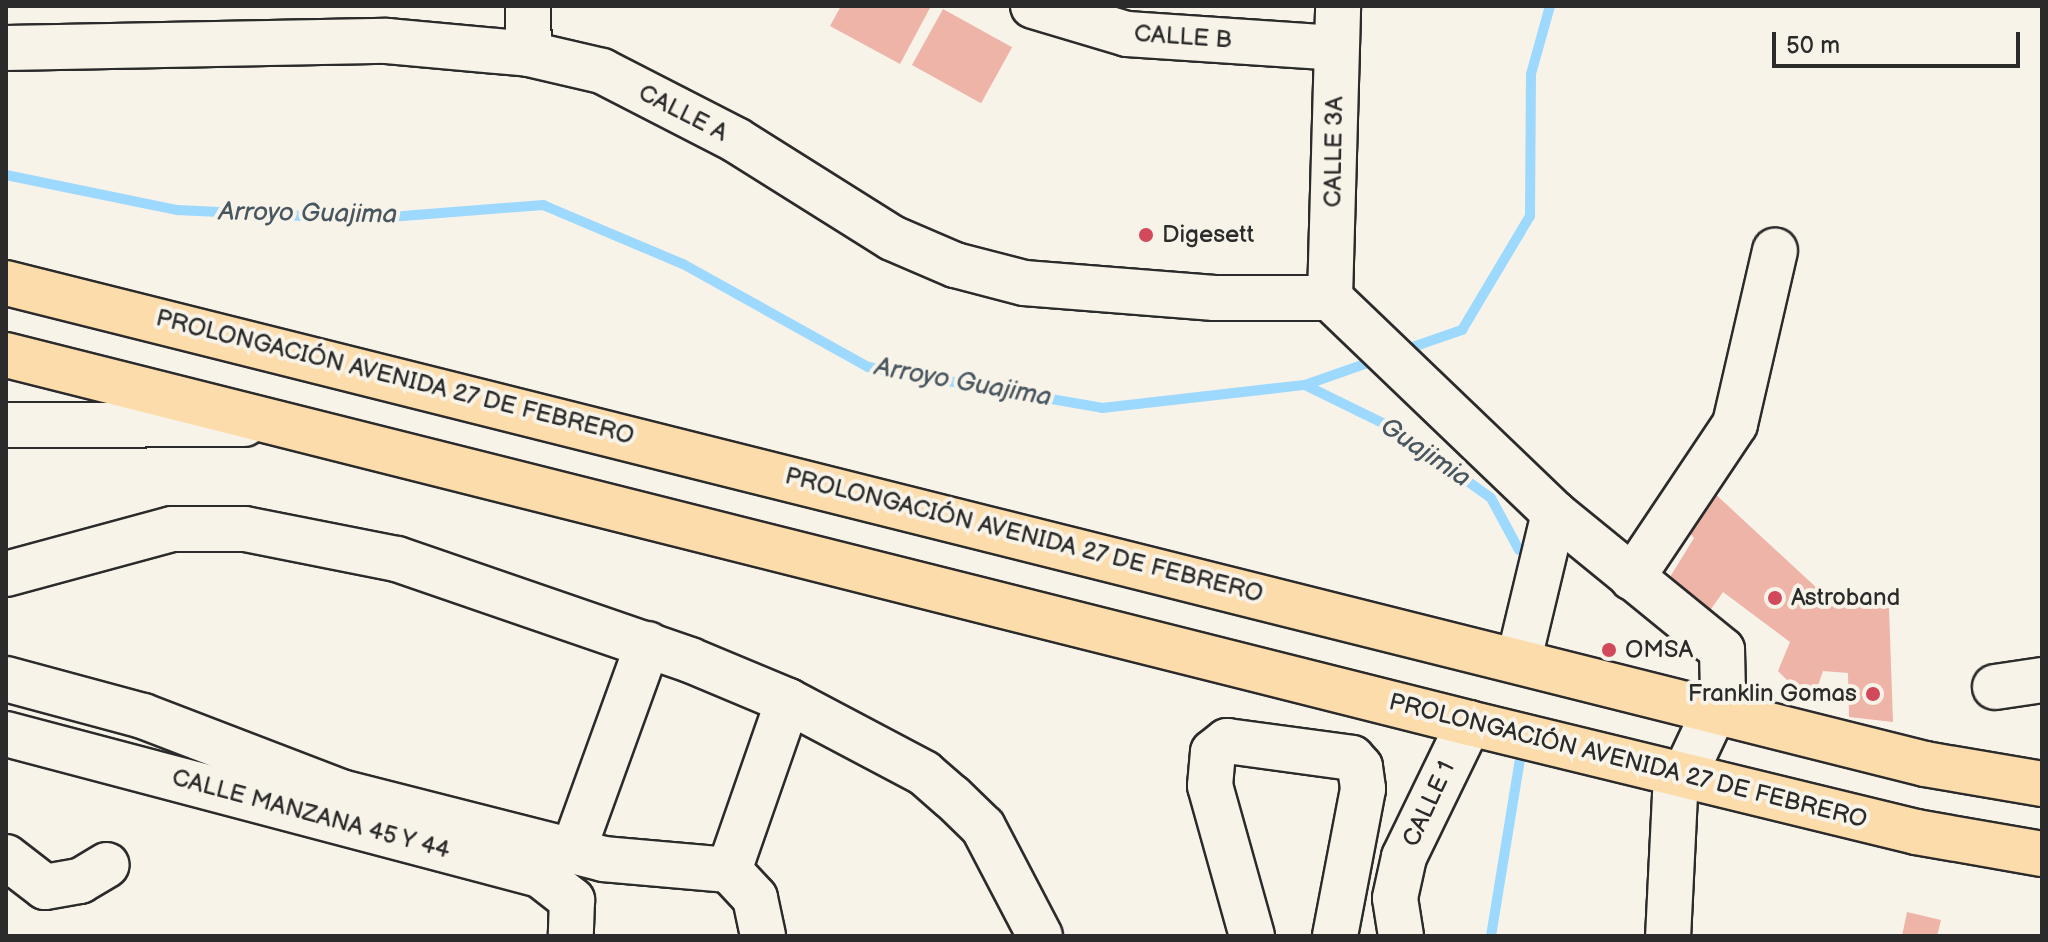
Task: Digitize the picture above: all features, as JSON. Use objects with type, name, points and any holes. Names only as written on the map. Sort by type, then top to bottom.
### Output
[{"type":"main road","name":"PROLONGACIÓN AVENIDA 27 DE FEBRERO","points":[[6,283],[1519,659],[1925,764],[2042,784]]},
{"type":"main road","name":"PROLONGACIÓN AVENIDA 27 DE FEBRERO","points":[[6,355],[1469,723],[1681,772],[1916,832],[2042,854]]},
{"type":"street","points":[[528,6],[529,54]]},
{"type":"street","name":"CALLE B","points":[[1033,6],[1127,34],[1337,27]]},
{"type":"street","name":"CALLE 3A","points":[[1337,27],[1345,311]]},
{"type":"street","name":"CALLE A","points":[[6,48],[387,41],[529,54],[602,71],[736,140],[892,238],[955,265],[1024,283],[1345,311]]},
{"type":"street","points":[[1632,578],[1735,424],[1775,251]]},
{"type":"street","points":[[1345,311],[1428,386],[1554,513],[1722,650],[1725,677],[1716,710],[1681,772],[1670,823],[1668,936]]},
{"type":"street","points":[[6,425],[288,425]]},
{"type":"street","points":[[1519,659],[1554,513]]},
{"type":"street","points":[[6,574],[172,529],[245,529],[397,559],[648,644],[788,701],[924,773],[983,827],[1040,936]]},
{"type":"street","points":[[573,851],[648,644]]},
{"type":"street","points":[[6,679],[143,716],[341,792],[641,866],[729,870],[755,898],[763,936]]},
{"type":"street","points":[[1995,687],[2042,680]]},
{"type":"street","points":[[729,870],[788,701]]},
{"type":"street","name":"CALLE 1","points":[[1401,936],[1395,898],[1404,857],[1469,723]]},
{"type":"street","name":"CALLE MANZANA 45 Y 44","points":[[6,734],[540,875],[572,900],[571,936]]},
{"type":"street","points":[[1252,936],[1210,786],[1213,752],[1227,741],[1352,758],[1360,767],[1363,789],[1335,936]]},
{"type":"street","points":[[6,857],[45,887],[80,881],[107,865]]},
{"type":"building","points":[[841,6],[931,6],[900,64],[830,26]]},
{"type":"building","points":[[943,9],[1012,47],[981,103],[912,65]]},
{"type":"building","points":[[1712,491],[1833,603],[1889,608],[1893,722],[1849,717],[1848,673],[1823,671],[1814,697],[1792,685],[1778,671],[1790,642],[1723,592],[1709,612],[1670,577],[1694,538],[1681,523]]},
{"type":"building","points":[[1907,912],[1941,920],[1937,936],[1902,936]]},
{"type":"waterway","name":"Arroyo Guajima","points":[[1401,351],[1462,330],[1530,216],[1531,74],[1550,6]]},
{"type":"waterway","name":"Arroyo Guajima","points":[[6,175],[177,210],[365,219],[543,205],[683,264],[868,367],[1102,408],[1305,385],[1379,359]]},
{"type":"waterway","name":"Guajimia","points":[[1305,385],[1395,429],[1491,498],[1519,550]]},
{"type":"waterway","name":"Guajimia","points":[[1491,936],[1520,758]]},
{"type":"place","name":"Digesett","points":[[1146,235]]},
{"type":"place","name":"Astroband","points":[[1775,598]]},
{"type":"place","name":"OMSA","points":[[1609,650]]},
{"type":"place","name":"Franklin Gomas","points":[[1873,694]]}]
